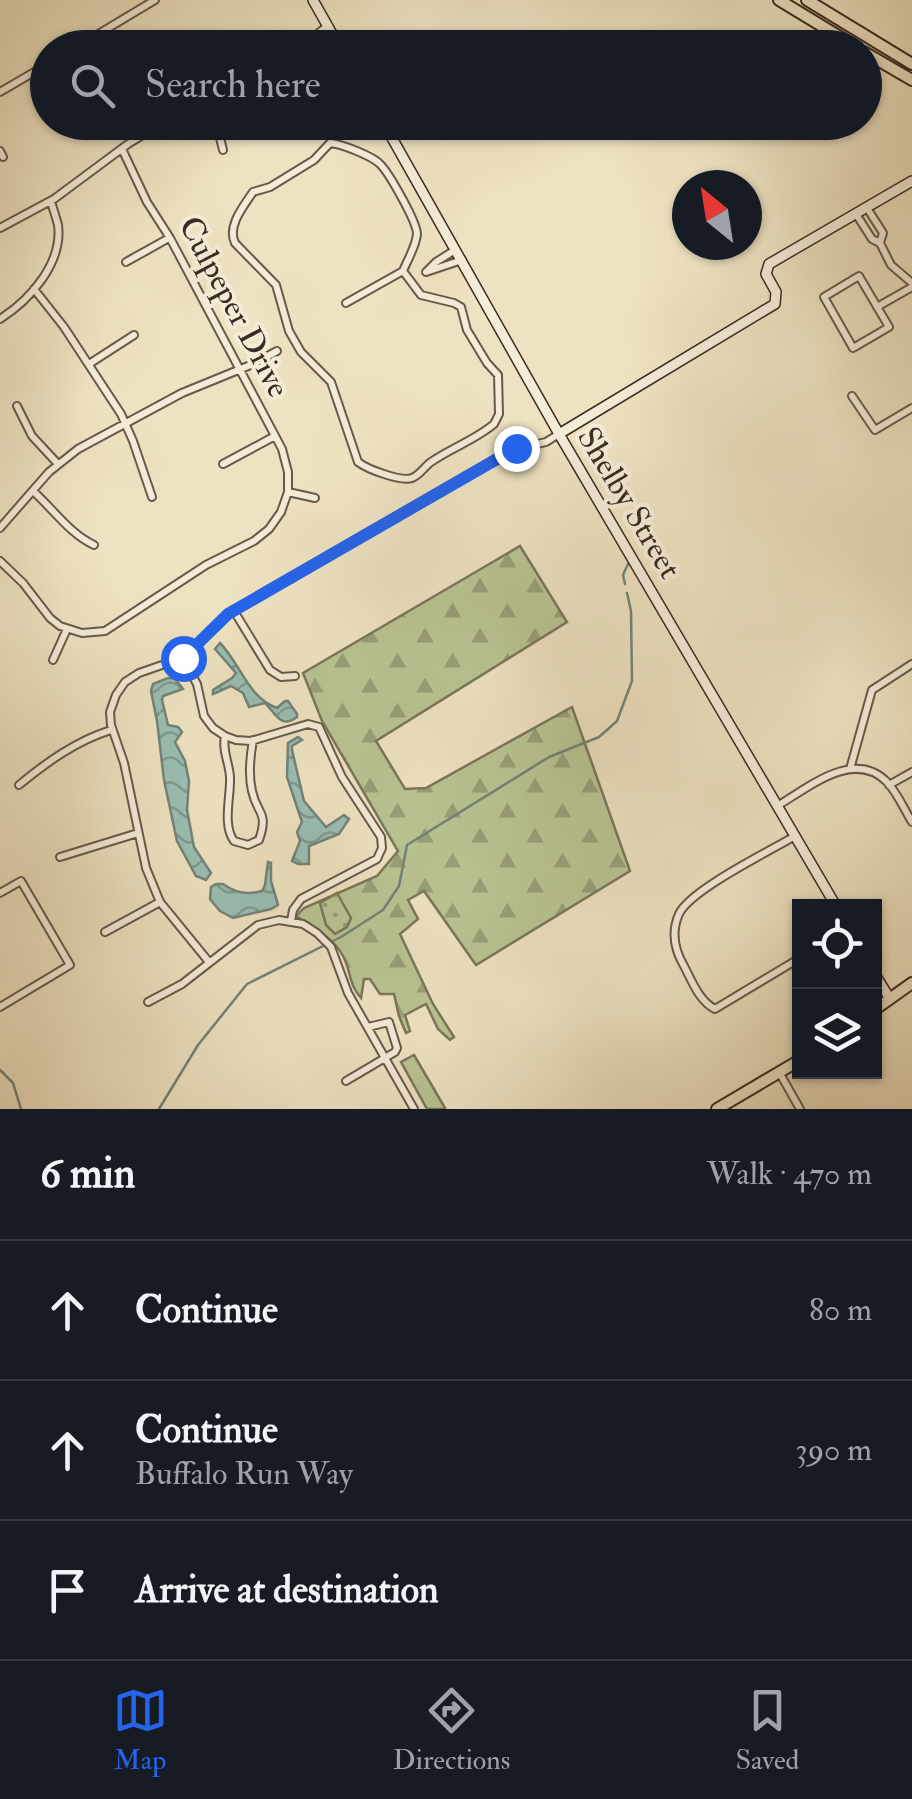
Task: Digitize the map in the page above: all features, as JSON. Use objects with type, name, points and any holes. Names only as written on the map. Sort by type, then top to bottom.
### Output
[{"type":"main road","points":[[779,0],[828,30]]},
{"type":"main road","points":[[807,0],[856,30]]},
{"type":"main road","points":[[882,46],[912,64]]},
{"type":"main road","points":[[882,62],[912,80]]},
{"type":"main road","points":[[882,1004],[912,983]]},
{"type":"main road","points":[[717,1109],[792,1065]]},
{"type":"street","points":[[104,30],[154,0]]},
{"type":"street","points":[[313,0],[329,30]]},
{"type":"street","points":[[322,30],[327,26]]},
{"type":"street","points":[[0,92],[30,74]]},
{"type":"street","points":[[0,228],[50,201],[136,140]]},
{"type":"street","points":[[220,140],[223,150]]},
{"type":"street","name":"Shelby Street","points":[[393,140],[832,899]]},
{"type":"street","points":[[346,303],[403,270],[415,242],[415,224],[381,165],[330,143],[314,160],[254,191],[232,227],[232,236],[276,285],[288,330],[302,352],[331,382],[358,462],[367,468],[411,478],[428,463],[488,429],[498,417],[498,375],[467,330],[462,308],[454,302],[421,295],[403,270]]},
{"type":"street","name":"Culpeper Drive","points":[[122,149],[147,202],[276,436],[287,464],[288,492]]},
{"type":"street","points":[[209,962],[160,902],[146,868],[124,763],[110,720],[112,702],[120,688],[135,675],[183,658],[234,611],[512,450],[546,442],[775,304],[776,292],[766,274],[769,264],[912,181]]},
{"type":"street","points":[[0,318],[25,300],[51,264],[58,226],[50,201]]},
{"type":"street","points":[[867,208],[883,233],[880,243]]},
{"type":"street","points":[[856,214],[880,243],[890,266],[912,285],[878,307]]},
{"type":"street","points":[[126,262],[170,238]]},
{"type":"street","points":[[426,272],[456,249]]},
{"type":"street","points":[[410,282],[462,260]]},
{"type":"street","points":[[859,276],[878,307],[889,327],[853,348],[824,297],[859,276]]},
{"type":"street","points":[[34,289],[58,318],[126,423],[152,497]]},
{"type":"street","points":[[89,364],[134,335]]},
{"type":"street","points":[[0,528],[58,464],[78,449],[182,393],[278,351]]},
{"type":"street","points":[[852,396],[874,430],[912,408]]},
{"type":"street","points":[[17,406],[35,440],[58,464]]},
{"type":"street","points":[[224,464],[276,436]]},
{"type":"street","points":[[33,491],[79,538],[94,545]]},
{"type":"street","points":[[0,561],[50,618],[66,629],[91,633],[106,630],[258,538],[275,521],[288,492],[315,498]]},
{"type":"street","points":[[234,611],[270,670],[282,677],[295,676]]},
{"type":"street","points":[[52,660],[66,629]]},
{"type":"street","points":[[183,658],[196,682],[204,716],[225,736],[253,740],[308,724],[318,726],[342,777],[380,835],[382,848],[374,861],[301,898],[291,921]]},
{"type":"street","points":[[850,769],[872,690],[912,664]]},
{"type":"street","points":[[19,786],[58,755],[112,730]]},
{"type":"street","points":[[225,736],[223,749],[230,776],[228,833],[235,842],[252,844],[259,840],[264,822],[252,790],[249,760],[253,740]]},
{"type":"street","points":[[777,806],[835,772],[850,769],[873,772],[889,785],[912,822]]},
{"type":"street","points":[[889,785],[912,772]]},
{"type":"street","points":[[60,857],[138,833]]},
{"type":"street","points":[[792,963],[715,1009],[702,998],[676,951],[674,938],[680,913],[692,897],[795,836]]},
{"type":"street","points":[[0,893],[21,881],[70,966],[0,1007]]},
{"type":"street","points":[[104,932],[160,902]]},
{"type":"street","points":[[148,1002],[182,984],[258,925],[291,921],[312,929],[329,945],[346,989],[414,1109]]},
{"type":"street","points":[[882,986],[890,999]]},
{"type":"street","points":[[346,1081],[398,1048],[386,1021],[368,1027]]},
{"type":"street","points":[[779,1072],[800,1109]]},
{"type":"green space","points":[[520,546],[567,622],[376,741],[405,789],[426,788],[572,707],[630,871],[476,965],[424,891],[408,900],[418,919],[400,934],[433,1004],[454,1037],[450,1040],[438,1029],[426,1004],[405,1015],[410,1031],[406,1033],[394,994],[380,994],[370,979],[364,979],[361,998],[336,946],[296,916],[304,908],[377,876],[398,851],[322,721],[303,673]]},
{"type":"green space","points":[[337,893],[351,918],[347,927],[335,934],[326,925],[320,903]]},
{"type":"green space","points":[[414,1055],[445,1108],[427,1109],[401,1062]]},
{"type":"water","points":[[220,643],[259,696],[277,708],[288,701],[297,717],[282,721],[265,703],[249,707],[243,693],[231,686],[213,694],[236,673],[215,649]]},
{"type":"water","points":[[175,679],[183,689],[163,696],[162,700],[168,725],[182,732],[175,742],[189,781],[187,810],[194,847],[211,873],[206,880],[196,876],[177,841],[164,780],[151,691],[153,684]]},
{"type":"water","points":[[298,737],[302,740],[292,750],[304,801],[326,827],[344,815],[349,819],[339,834],[309,846],[309,864],[292,861],[302,822],[287,777],[288,743]]},
{"type":"water","points":[[268,862],[278,905],[233,918],[210,899],[211,887],[216,884],[242,892],[262,891]]},
{"type":"waterway","points":[[625,584],[623,575],[629,562]]},
{"type":"waterway","points":[[159,1109],[198,1045],[247,984],[341,937],[383,910],[399,886],[407,845],[549,757],[599,737],[617,721],[632,681],[627,593]]},
{"type":"waterway","points":[[0,1070],[13,1083],[21,1109]]},
{"type":"route","points":[[183,658],[228,614],[516,448]]}]
